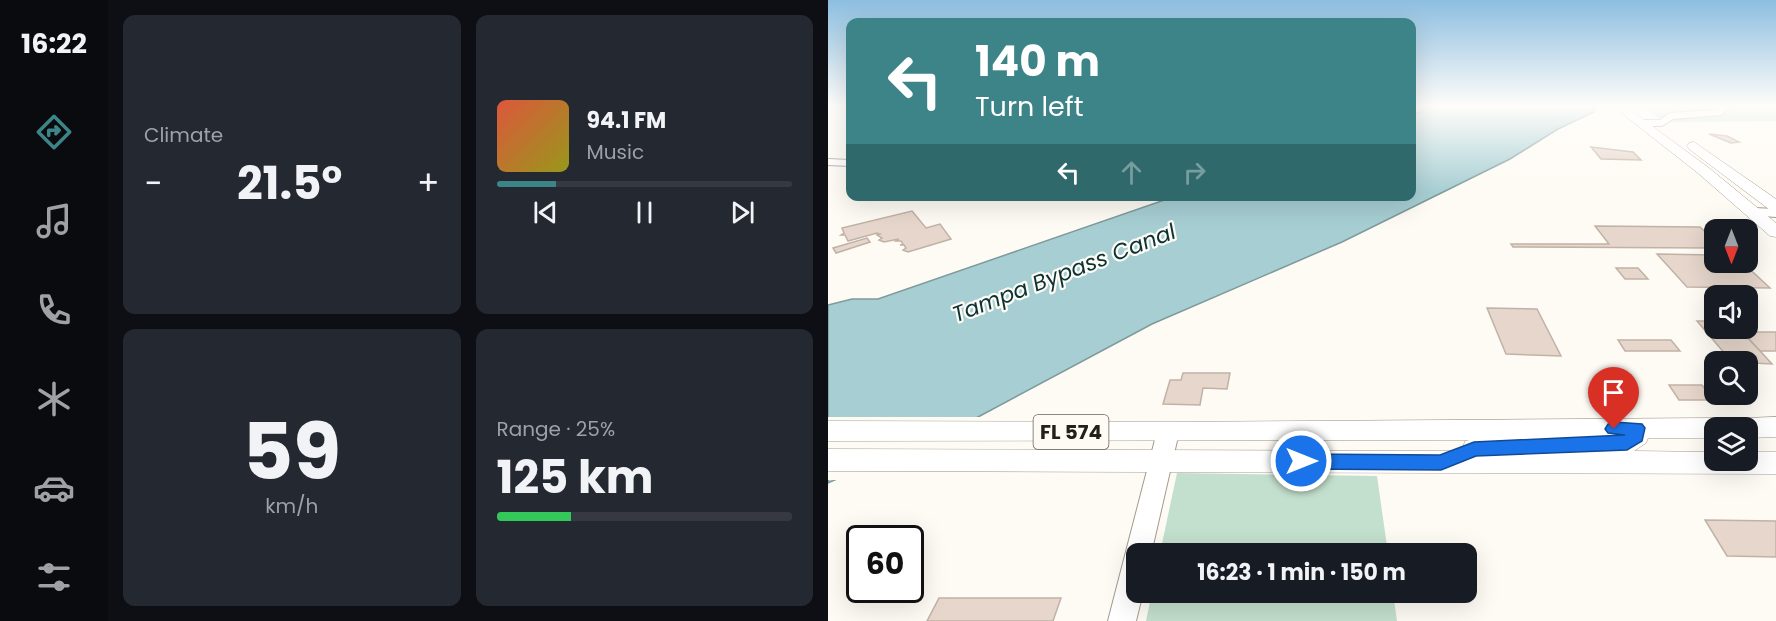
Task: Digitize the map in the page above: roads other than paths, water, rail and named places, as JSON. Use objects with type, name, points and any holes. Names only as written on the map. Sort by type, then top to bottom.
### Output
[{"type":"main road","points":[[1656,135],[1776,232]]},
{"type":"main road","points":[[1678,135],[1776,207]]},
{"type":"main road","points":[[1758,428],[1776,427]]},
{"type":"main road","points":[[1441,462],[1474,449],[1627,443],[1636,436],[1636,428]]},
{"type":"main road","name":"FL 574","points":[[828,431],[1168,432],[1704,428]]},
{"type":"main road","name":"FL 574","points":[[828,460],[1776,463]]},
{"type":"street","points":[[828,162],[846,163]]},
{"type":"street","points":[[1754,213],[1776,213]]},
{"type":"street","points":[[1141,543],[1168,432]]},
{"type":"street","points":[[1122,621],[1126,603]]},
{"type":"water","name":"Tampa Bypass Canal","points":[[1416,135],[1548,135],[1510,159],[1342,242],[1152,324],[978,417],[828,483],[828,305],[852,299],[878,299],[1161,201],[1416,201]]}]
